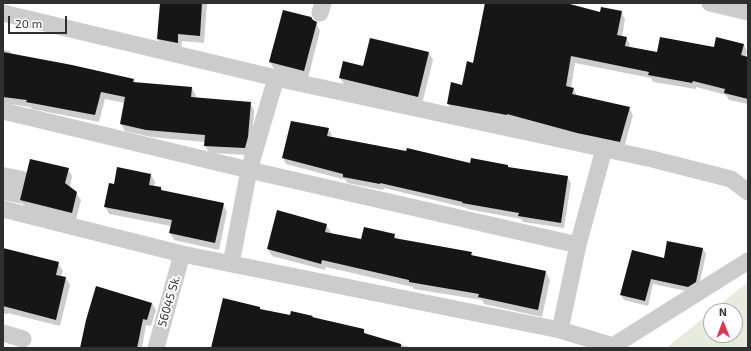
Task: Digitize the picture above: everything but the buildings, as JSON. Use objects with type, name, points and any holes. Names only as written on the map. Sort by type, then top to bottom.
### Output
[{"type":"street","points":[[710,3],[748,12]]},
{"type":"street","points":[[3,13],[276,78],[652,159],[731,179],[748,192]]},
{"type":"street","points":[[231,264],[249,170],[276,78]]},
{"type":"street","points":[[3,111],[249,170],[578,245]]},
{"type":"street","points":[[560,330],[578,245],[604,149]]},
{"type":"street","points":[[3,209],[182,254],[560,330],[613,347],[748,261]]},
{"type":"street","name":"56045 Sk.","points":[[156,348],[182,254]]},
{"type":"street","points":[[3,333],[23,339]]},
{"type":"shaded area","points":[[748,282],[748,348],[666,348],[703,318],[703,343],[743,343],[743,303],[722,303]]}]
